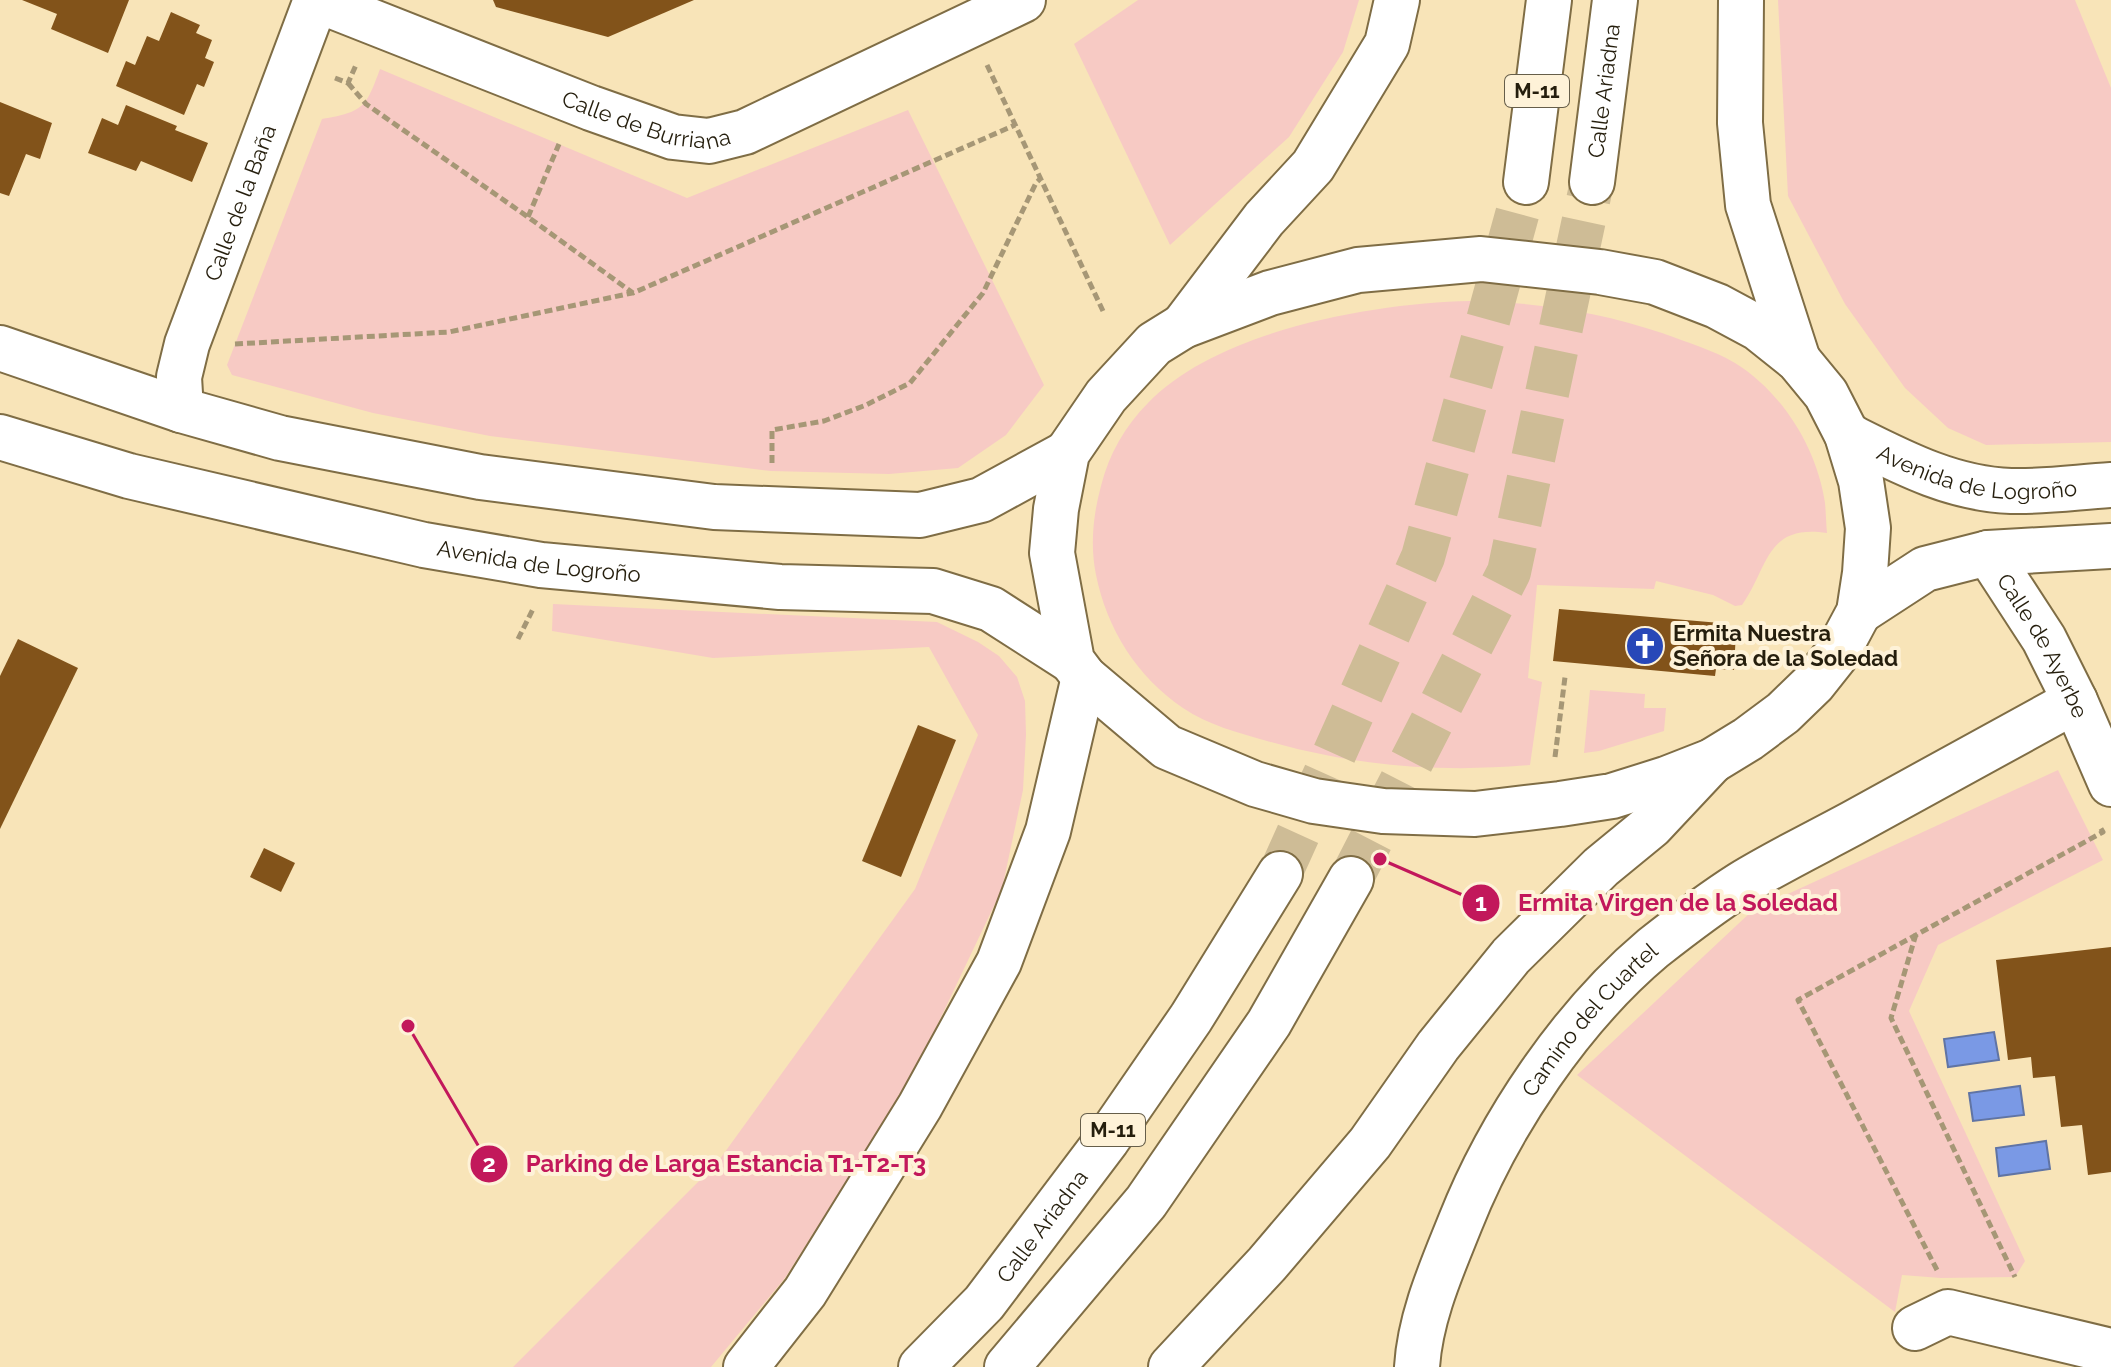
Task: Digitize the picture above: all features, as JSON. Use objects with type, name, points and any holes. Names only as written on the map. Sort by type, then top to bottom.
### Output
[{"type":"main road","name":"Calle de Burriana","points":[[317,0],[673,137],[709,141],[745,132],[962,13],[1023,0]]},
{"type":"main road","name":"Calle de la Baña","points":[[181,410],[179,377],[187,344],[317,0]]},
{"type":"main road","points":[[1183,326],[1264,219],[1313,166],[1387,44],[1397,0]]},
{"type":"main road","name":"M-11","points":[[1526,182],[1549,0]]},
{"type":"main road","name":"Calle Ariadna","points":[[1592,182],[1615,0]]},
{"type":"main road","points":[[1741,0],[1740,123],[1748,205],[1798,360]]},
{"type":"main road","points":[[746,1367],[805,1292],[920,1106],[999,962],[1048,831],[1078,669],[1052,553],[1056,509],[1067,453],[1106,396],[1154,344],[1183,326],[1270,293],[1358,270],[1481,259],[1600,272],[1655,282],[1717,306],[1758,328],[1798,360],[1826,394],[1847,435],[1861,481],[1868,528],[1865,573],[1859,612],[1836,655],[1813,684],[1783,713],[1712,761],[1651,826],[1601,867],[1511,956],[1438,1046],[1370,1143],[1267,1264],[1171,1367]]},
{"type":"main road","points":[[0,348],[181,410],[280,438],[480,477],[714,507],[920,515],[981,500],[1067,453]]},
{"type":"main road","name":"Avenida de Logroño","points":[[1847,435],[1931,475],[1965,484],[2011,491],[2111,485]]},
{"type":"main road","name":"Avenida de Logroño","points":[[0,437],[129,476],[424,545],[541,565],[780,587],[933,591],[991,609],[1078,669],[1167,747],[1255,784],[1314,801],[1383,811],[1475,814],[1612,796],[1712,761]]},
{"type":"main road","points":[[1859,612],[1925,569],[1988,553],[2111,546]]},
{"type":"main road","name":"Calle de Ayerbe","points":[[1988,553],[2044,639],[2111,784]]},
{"type":"main road","name":"Camino del Cuartel","points":[[1412,1364],[1444,1262],[1472,1192],[1502,1136],[1568,1034],[1607,993],[1652,950],[1740,885],[2075,701]]},
{"type":"main road","name":"Calle Ariadna","points":[[921,1367],[984,1303],[1107,1140],[1191,1018],[1280,874]]},
{"type":"main road","name":"M-11","points":[[1007,1367],[1146,1202],[1269,1023],[1351,879]]},
{"type":"main road","points":[[1915,1328],[1948,1312],[2111,1351]]},
{"type":"path","points":[[962,13],[1103,311]]},
{"type":"path","points":[[348,83],[358,61]]},
{"type":"path","points":[[335,77],[348,83],[366,104],[633,293]]},
{"type":"path","points":[[528,217],[576,102]]},
{"type":"path","points":[[227,348],[235,344],[449,332],[633,293],[1015,125]]},
{"type":"path","points":[[771,471],[772,430],[824,421],[910,383],[983,293],[1040,179]]},
{"type":"path","points":[[518,639],[535,604]]},
{"type":"path","points":[[1555,758],[1565,677]]},
{"type":"path","points":[[1941,1278],[1798,1000],[2091,839]]},
{"type":"path","points":[[1916,934],[1891,1018],[2015,1277]]},
{"type":"shaded area","points":[[1138,0],[1359,0],[1343,52],[1289,137],[1170,245],[1074,44]]},
{"type":"shaded area","points":[[1778,0],[2075,0],[2111,88],[2111,442],[1986,445],[1948,428],[1905,388],[1845,304],[1788,196]]},
{"type":"shaded area","points":[[380,69],[687,198],[908,110],[1044,385],[1006,435],[958,468],[889,474],[771,471],[490,436],[373,413],[232,375],[227,365],[322,119],[347,114],[362,106]]},
{"type":"shaded area","points":[[1470,301],[1519,303],[1615,319],[1690,343],[1735,363],[1768,389],[1795,423],[1821,482],[1827,533],[1791,535],[1780,542],[1771,551],[1742,605],[1735,606],[1713,595],[1656,581],[1654,589],[1537,585],[1528,678],[1542,682],[1530,765],[1431,768],[1365,762],[1300,750],[1235,732],[1183,708],[1152,682],[1126,650],[1108,614],[1094,564],[1094,519],[1104,474],[1132,421],[1178,378],[1214,357],[1255,339],[1344,315]]},
{"type":"shaded area","points":[[553,604],[937,622],[999,656],[1017,677],[1025,701],[1023,790],[1002,889],[912,1078],[785,1278],[711,1367],[513,1367],[717,1163],[915,889],[978,735],[929,647],[713,658],[552,631]]},
{"type":"shaded area","points":[[1590,690],[1645,694],[1644,708],[1666,708],[1664,731],[1584,753]]},
{"type":"shaded area","points":[[2058,770],[2103,860],[1938,945],[1909,1011],[2025,1261],[2015,1277],[1902,1275],[1895,1312],[1577,1075],[1753,910]]},
{"type":"water","points":[[1994,1032],[1999,1060],[1948,1067],[1944,1039]]},
{"type":"water","points":[[2020,1086],[2024,1115],[1973,1121],[1969,1093]]},
{"type":"water","points":[[2046,1141],[2050,1169],[1999,1176],[1996,1148]]},
{"type":"building","points":[[22,0],[129,0],[108,53],[51,29],[57,14]]},
{"type":"building","points":[[493,0],[694,0],[608,37],[496,7]]},
{"type":"building","points":[[171,12],[200,25],[196,33],[212,40],[205,58],[214,62],[204,87],[197,84],[184,115],[116,86],[126,61],[135,65],[147,36],[159,41]]},
{"type":"building","points":[[0,102],[52,123],[40,159],[26,154],[9,196],[0,193]]},
{"type":"building","points":[[126,105],[208,143],[192,182],[141,161],[136,171],[88,153],[102,118],[118,125]]},
{"type":"building","name":"Ermita Nuestra Señora de la Soledad","points":[[1559,609],[1720,623],[1719,630],[1736,631],[1734,670],[1716,669],[1715,676],[1553,661]]},
{"type":"building","points":[[18,639],[78,668],[0,829],[0,676]]},
{"type":"building","points":[[918,725],[956,740],[901,877],[862,861]]},
{"type":"building","points":[[264,848],[295,863],[281,892],[250,877]]},
{"type":"building","points":[[2111,947],[2111,1172],[2088,1175],[2082,1125],[2061,1127],[2055,1076],[2033,1078],[2031,1057],[2008,1060],[1996,960]]},
{"type":"tunnel","points":[[1280,874],[1423,557],[1526,182]]},
{"type":"tunnel","points":[[1351,879],[1509,572],[1592,182]]},
{"type":"place","name":"Ermita Nuestra Señora de la Soledad","points":[[1645,646]]},
{"type":"place","name":"Ermita Virgen de la Soledad","points":[[1380,859]]},
{"type":"place","name":"Parking de Larga Estancia T1-T2-T3","points":[[408,1026]]}]
